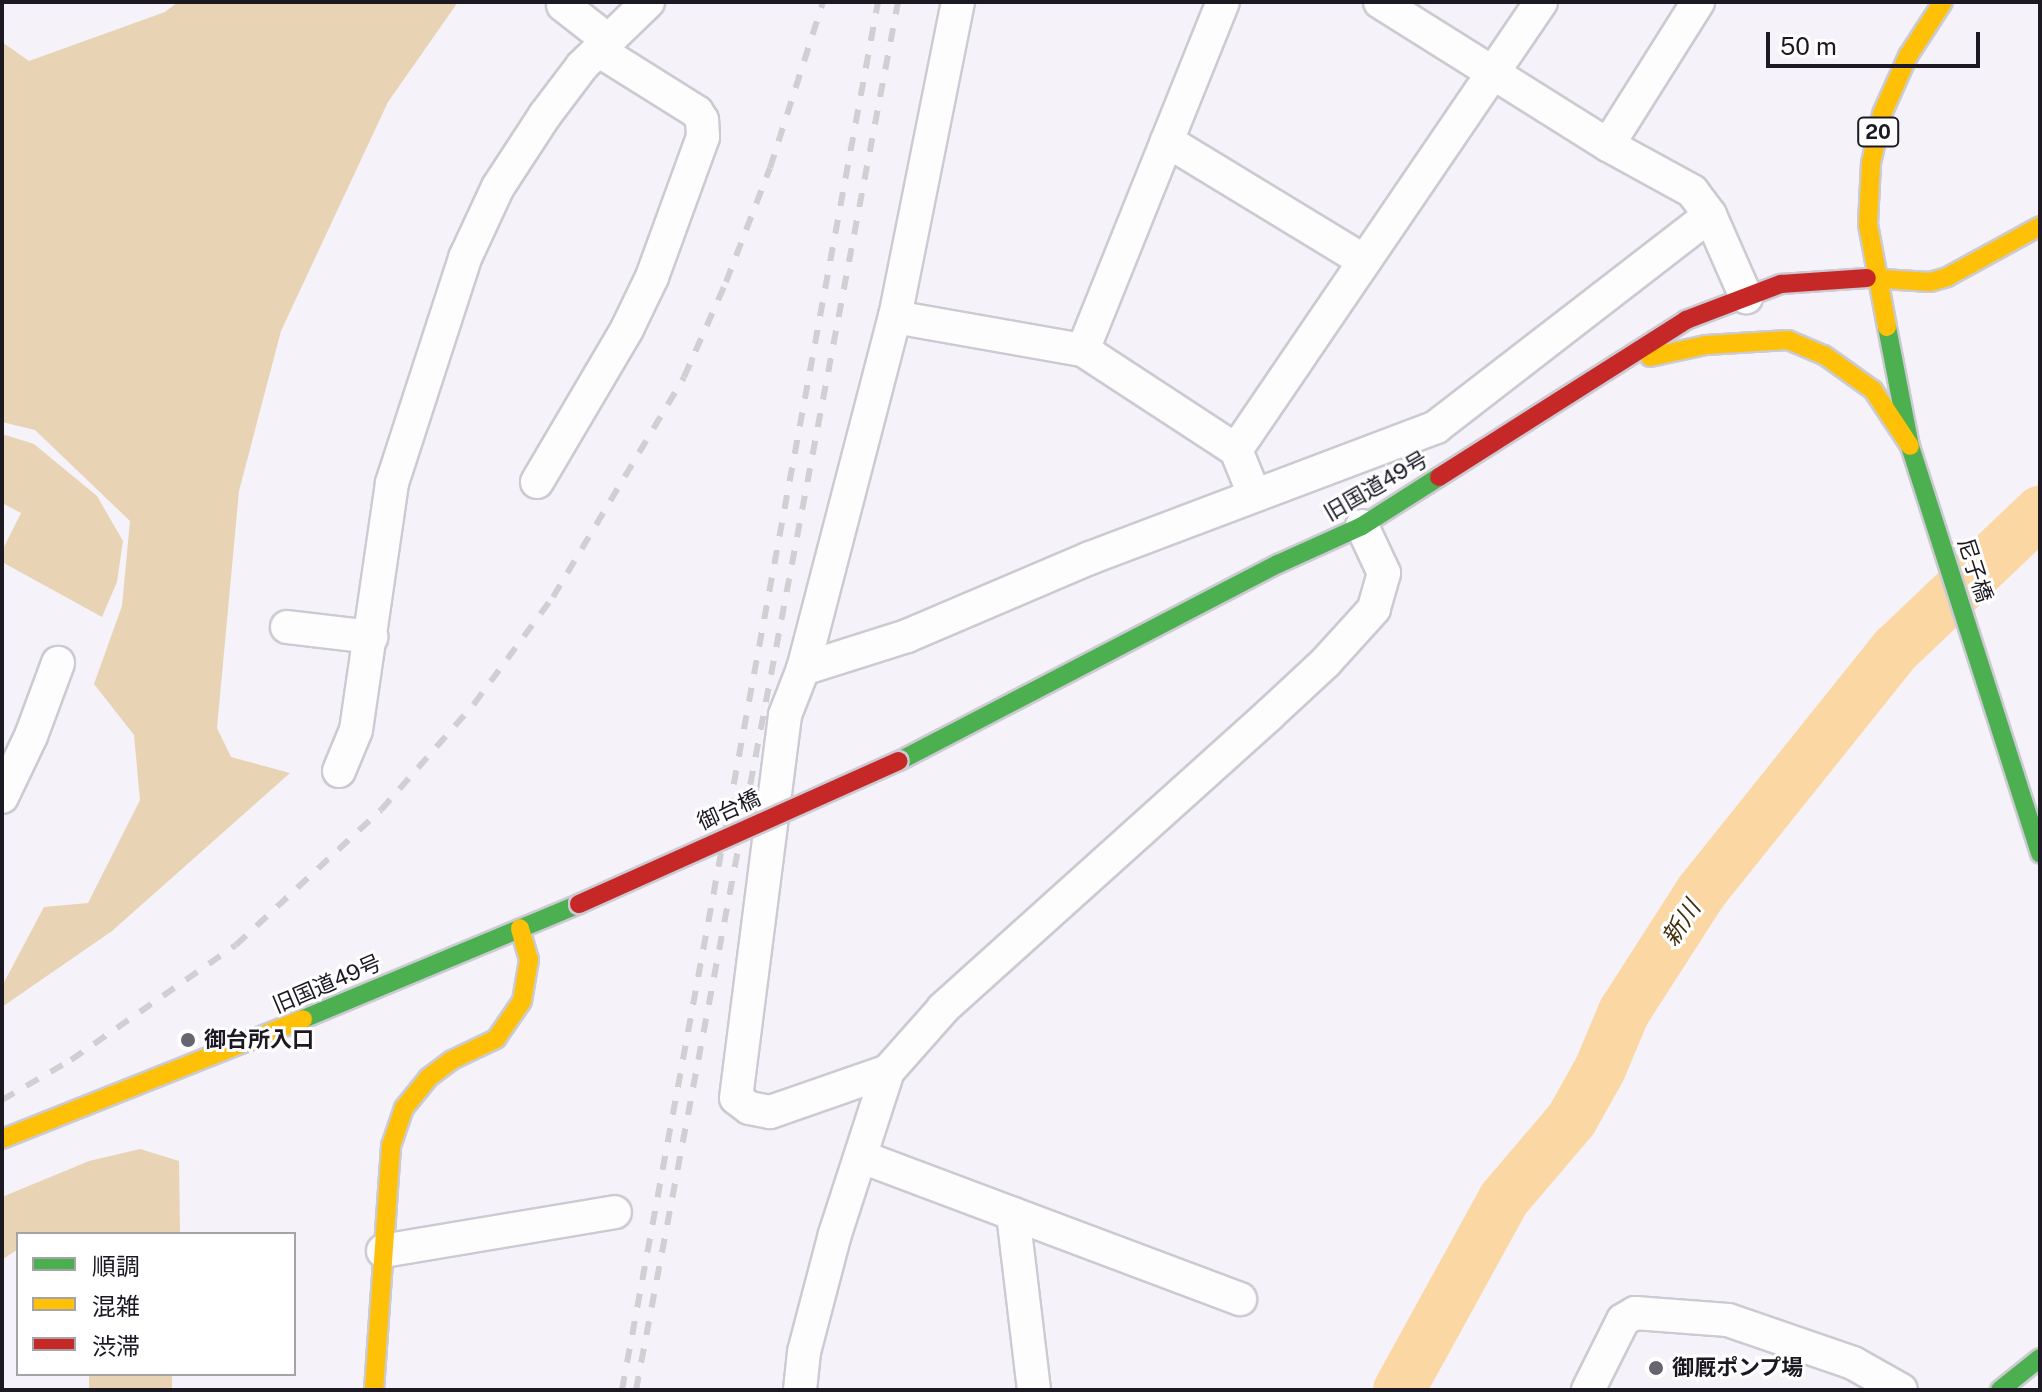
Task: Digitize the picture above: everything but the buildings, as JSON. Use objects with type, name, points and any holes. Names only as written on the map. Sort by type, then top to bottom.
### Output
[{"type":"street","points":[[339,771],[356,730],[392,483],[465,258],[480,221],[505,176],[545,115],[603,45],[648,2]]},
{"type":"street","points":[[888,1071],[770,1112],[749,1108],[736,1098],[785,715],[803,669],[895,317],[958,2]]},
{"type":"street","points":[[1083,350],[1223,2]]},
{"type":"street","points":[[1380,2],[1608,145],[1692,191],[1710,215],[1746,297]]},
{"type":"street","points":[[1236,450],[1541,2]]},
{"type":"street","points":[[1608,145],[1698,2]]},
{"type":"street","name":"20","points":[[1910,446],[1868,224],[1871,163],[1882,114],[1908,56],[1943,2]]},
{"type":"street","points":[[537,482],[627,329],[652,277],[703,137],[702,120],[697,112],[603,45],[563,5]]},
{"type":"street","points":[[1167,141],[1364,261]]},
{"type":"street","points":[[803,669],[907,636],[1090,558],[1436,427],[1710,215]]},
{"type":"street","name":"旧国道49号","points":[[899,761],[1278,564],[1362,526],[1686,320],[1781,284],[1878,277],[1930,282],[1947,277],[2040,226]]},
{"type":"street","points":[[895,317],[1083,350],[1236,450],[1254,494]]},
{"type":"street","points":[[1620,364],[1706,345],[1788,340],[1824,355],[1873,390],[1910,446]]},
{"type":"street","name":"尼子橋","points":[[1910,446],[2040,854]]},
{"type":"street","points":[[800,1390],[804,1352],[835,1234],[888,1071],[943,1009],[1269,715],[1326,662],[1374,609],[1384,573],[1362,526]]},
{"type":"street","points":[[287,627],[371,637]]},
{"type":"street","points":[[2,797],[31,736],[58,663]]},
{"type":"street","name":"御台橋","points":[[579,904],[899,761]]},
{"type":"street","name":"旧国道49号","points":[[2,1139],[239,1046],[579,904]]},
{"type":"street","points":[[374,1390],[391,1146],[404,1108],[428,1078],[452,1060],[496,1039],[522,1001],[529,960],[520,928]]},
{"type":"street","points":[[862,1157],[1240,1299]]},
{"type":"street","points":[[383,1251],[615,1212]]},
{"type":"street","points":[[1013,1214],[1034,1390]]},
{"type":"street","points":[[1588,1390],[1623,1320],[1635,1313],[1728,1320],[1853,1363],[1901,1390]]},
{"type":"street","points":[[2000,1390],[2034,1371]]},
{"type":"shaded area","points":[[178,2],[458,2],[388,102],[281,331],[239,491],[217,728],[231,757],[290,773],[112,931],[2,1007],[2,986],[44,907],[88,903],[140,800],[134,735],[94,684],[122,606],[130,521],[35,430],[2,422],[2,42],[29,61],[165,12]]},
{"type":"shaded area","points":[[2,434],[34,444],[97,496],[123,541],[117,582],[102,617],[2,562],[2,551],[21,513],[2,503]]},
{"type":"shaded area","points":[[2040,494],[2040,540],[2000,577],[1984,529],[2015,513]]},
{"type":"shaded area","points":[[140,1149],[179,1161],[180,1232],[16,1232],[16,1250],[2,1260],[2,1197],[89,1161]]},
{"type":"shaded area","points":[[89,1376],[172,1376],[172,1390],[89,1390]]},
{"type":"waterway","name":"新川","points":[[1399,1390],[1504,1199],[1572,1119],[1600,1069],[1624,1012],[1701,892],[1896,649],[2040,512]]},
{"type":"railway","points":[[2,1100],[71,1060],[236,945],[381,810],[474,704],[553,597],[684,377],[726,282],[770,168],[823,2]]},
{"type":"railway","points":[[622,1390],[878,2]]},
{"type":"railway","points":[[636,1390],[898,2]]},
{"type":"traffic: fast","points":[[1887,327],[1910,446],[2040,854]]},
{"type":"traffic: fast","points":[[899,761],[1278,564],[1362,526],[1439,477]]},
{"type":"traffic: fast","points":[[303,1019],[579,904]]},
{"type":"traffic: fast","points":[[2000,1390],[2040,1358]]},
{"type":"traffic: slow","points":[[1887,327],[1868,224],[1871,163],[1882,114],[1908,56],[1943,2]]},
{"type":"traffic: slow","points":[[1867,278],[1930,282],[1947,277],[2040,226]]},
{"type":"traffic: slow","points":[[1650,357],[1706,345],[1788,340],[1824,355],[1873,390],[1910,446]]},
{"type":"traffic: slow","points":[[374,1390],[391,1146],[404,1108],[428,1078],[452,1060],[496,1039],[522,1001],[529,960],[520,928]]},
{"type":"traffic: slow","points":[[2,1139],[303,1019]]},
{"type":"traffic: jam","points":[[1439,477],[1686,320],[1781,284],[1867,278]]},
{"type":"traffic: jam","points":[[579,904],[899,761]]},
{"type":"place","name":"御台所入口","points":[[188,1040]]},
{"type":"place","name":"御厩ポンプ場","points":[[1656,1368]]}]
